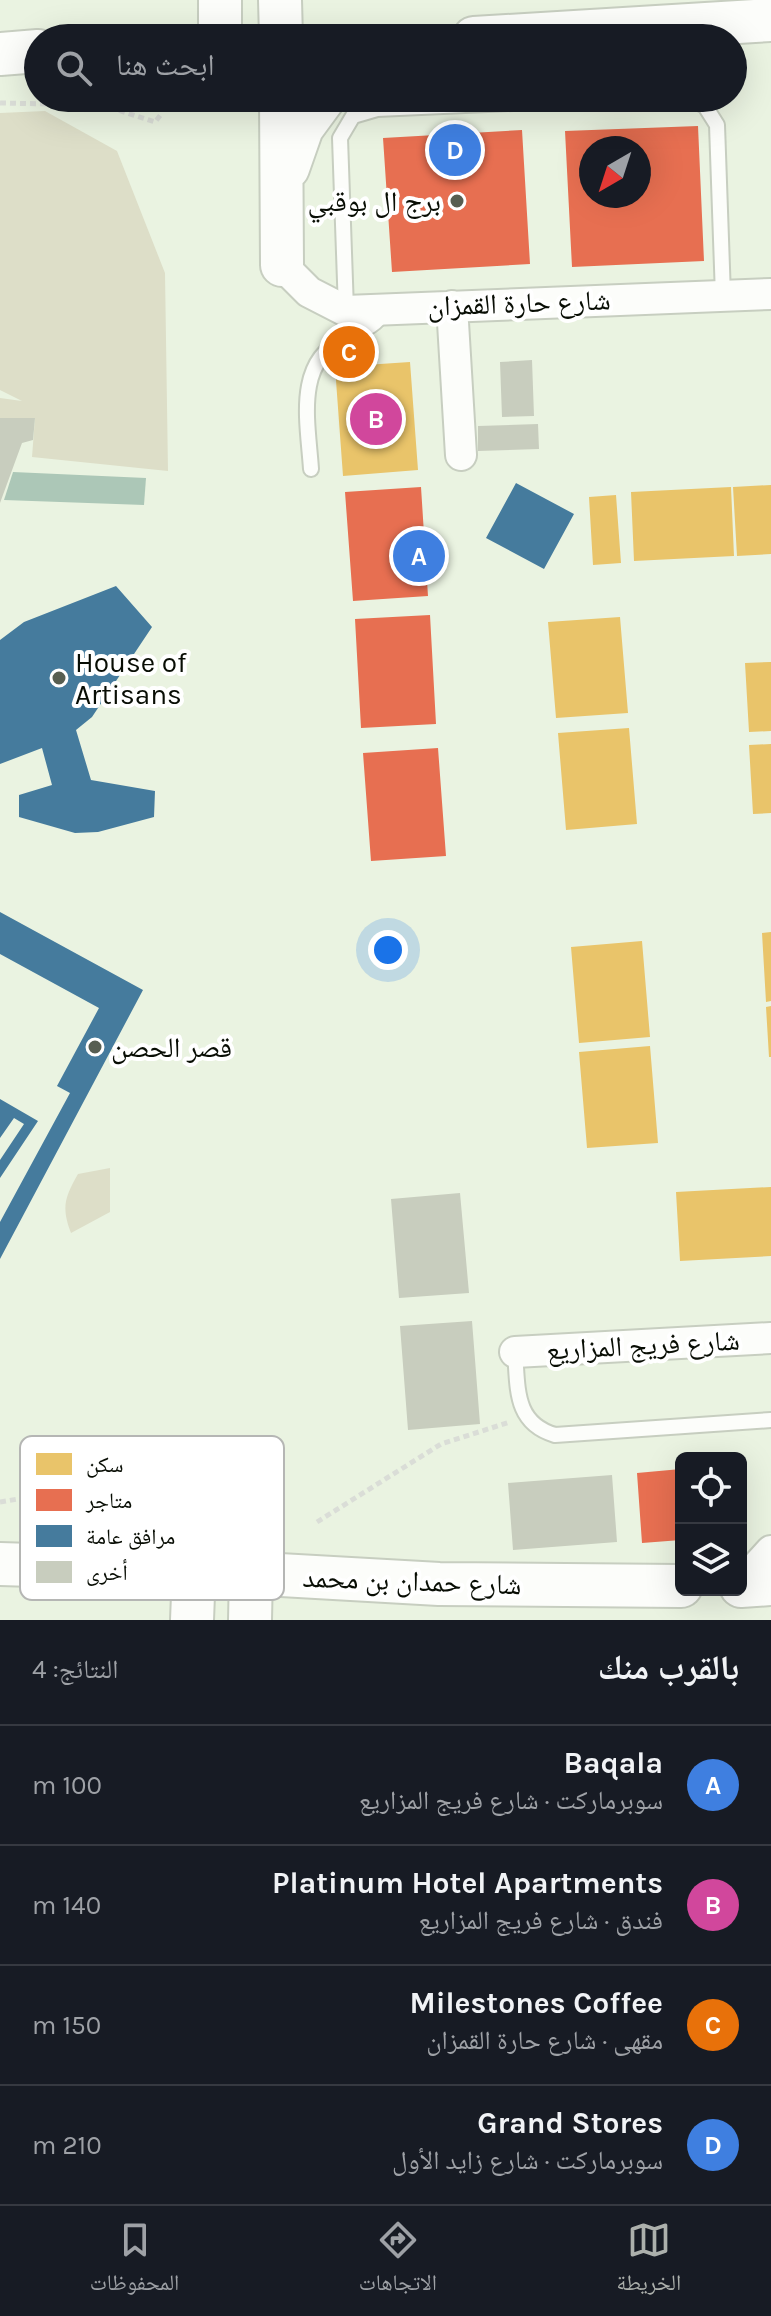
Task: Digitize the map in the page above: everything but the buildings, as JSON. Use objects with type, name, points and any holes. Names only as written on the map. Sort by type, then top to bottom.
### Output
[{"type":"main road","points":[[220,0],[220,24]]},
{"type":"main road","points":[[280,0],[281,24]]},
{"type":"main road","points":[[705,24],[771,20]]},
{"type":"main road","points":[[0,54],[24,52]]},
{"type":"main road","points":[[281,112],[282,265]]},
{"type":"main road","points":[[281,188],[302,128],[314,112]]},
{"type":"main road","name":"شارع حمدان بن محمد","points":[[0,1564],[20,1565]]},
{"type":"main road","name":"شارع حمدان بن محمد","points":[[284,1576],[439,1584],[675,1586]]},
{"type":"main road","points":[[747,1585],[771,1584]]},
{"type":"main road","points":[[192,1620],[193,1600]]},
{"type":"main road","points":[[250,1600],[250,1620]]},
{"type":"street","points":[[282,265],[309,292],[346,311]]},
{"type":"street","name":"شارع حارة القمزان","points":[[346,311],[771,294]]},
{"type":"street","points":[[452,306],[461,455]]},
{"type":"street","name":"شارع فريج المزاريع","points":[[515,1352],[771,1338]]},
{"type":"street","points":[[747,1578],[771,1551]]},
{"type":"lane","points":[[346,311],[340,138],[353,116],[367,112]]},
{"type":"lane","points":[[709,112],[717,125],[723,296]]},
{"type":"lane","points":[[311,469],[307,406],[310,376],[326,351],[373,325],[385,309]]},
{"type":"lane","points":[[515,1352],[520,1406],[525,1417],[533,1425],[555,1435],[771,1420]]},
{"type":"path","points":[[0,103],[24,103]]},
{"type":"path","points":[[124,112],[155,122],[162,113]]},
{"type":"path","points":[[317,1522],[441,1444],[525,1417]]},
{"type":"path","points":[[0,1502],[20,1499]]},
{"type":"shaded area","points":[[47,112],[117,151],[165,273],[168,471],[32,457],[35,418],[0,418],[0,398],[22,401],[0,390],[0,113]]},
{"type":"shaded area","points":[[13,472],[146,478],[144,505],[4,500]]},
{"type":"shaded area","points":[[110,1168],[110,1212],[71,1233],[66,1202],[78,1174]]},
{"type":"place","name":"Grand Stores","points":[[455,150]]},
{"type":"place","name":"برج ال بوقبي","points":[[457,201]]},
{"type":"place","name":"Milestones Coffee","points":[[349,352]]},
{"type":"place","name":"Platinum Hotel Apartments","points":[[376,419]]},
{"type":"place","name":"Baqala","points":[[419,556]]},
{"type":"place","name":"House of Artisans","points":[[59,678]]},
{"type":"place","name":"قصر الحصن","points":[[95,1047]]}]
